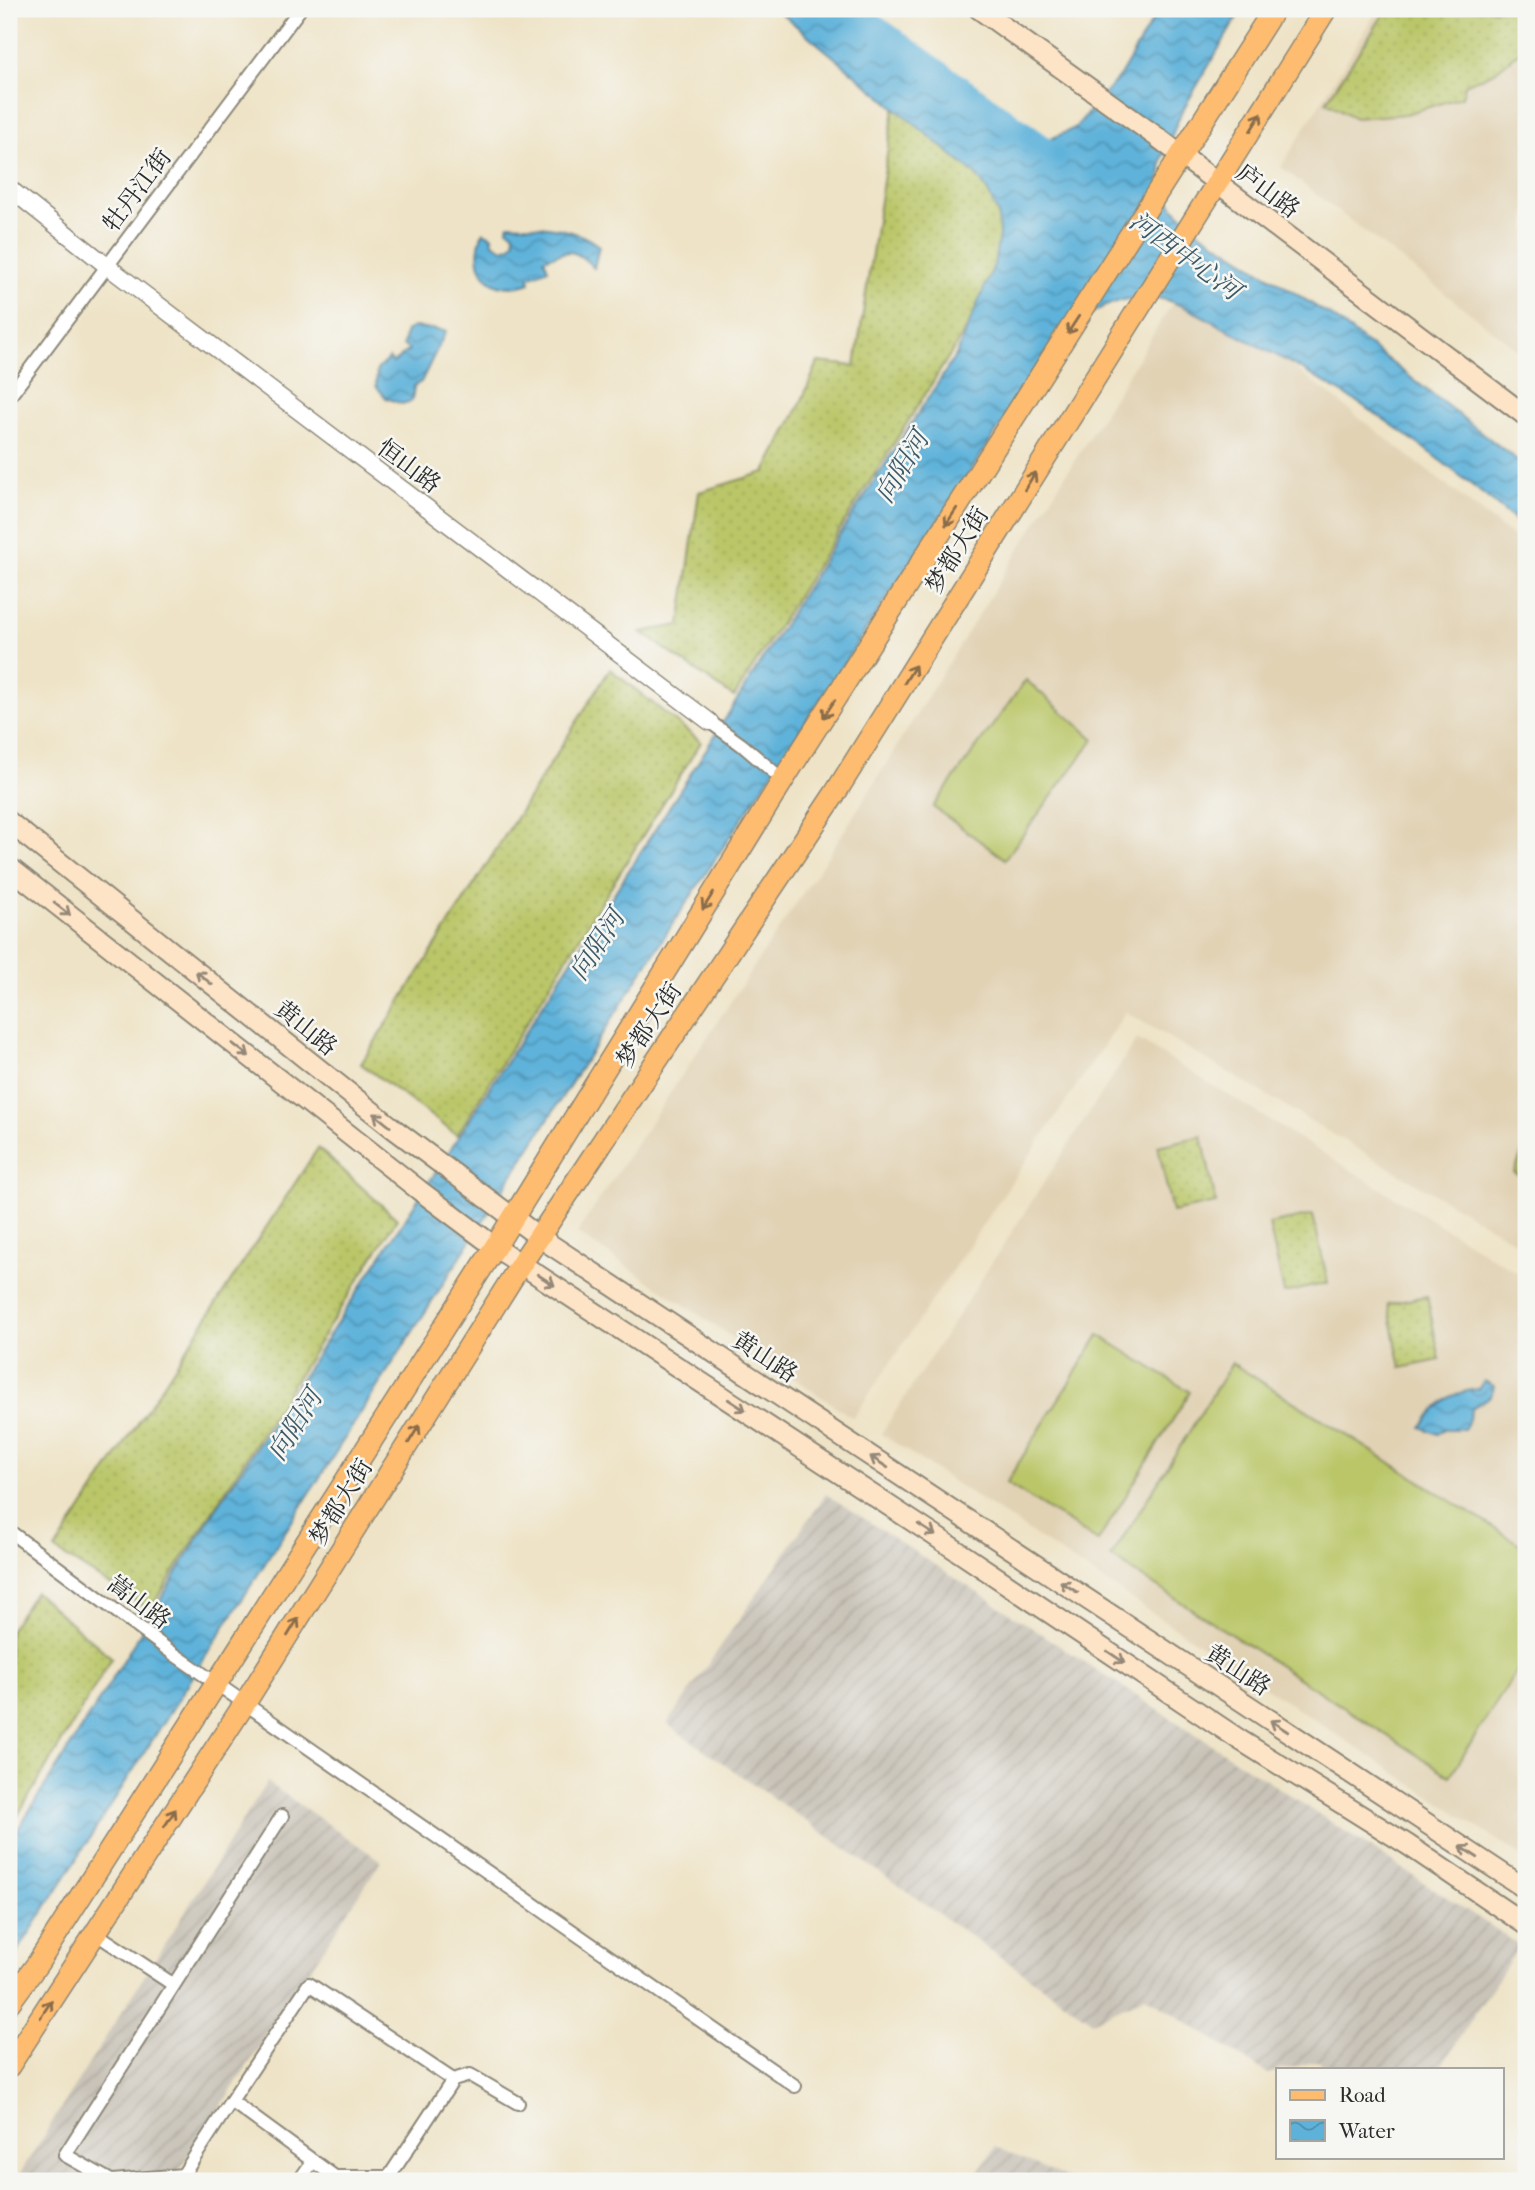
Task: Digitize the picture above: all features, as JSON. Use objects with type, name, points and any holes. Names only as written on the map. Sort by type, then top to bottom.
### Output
[{"type":"main road","name":"庐山路","points":[[979,9],[1157,137],[1175,164],[1211,192],[1526,416]]},
{"type":"main road","name":"梦都大街","points":[[9,2003],[38,1963],[495,1247],[783,780],[1274,9]]},
{"type":"main road","name":"梦都大街","points":[[9,2066],[245,1703],[521,1264],[834,794],[1326,9]]},
{"type":"main road","name":"黄山路","points":[[9,822],[436,1161],[539,1237],[1526,1889]]},
{"type":"main road","points":[[9,867],[419,1191],[495,1247],[932,1534],[1240,1741],[1408,1845],[1526,1925]]},
{"type":"street","name":"牡丹江街","points":[[9,397],[300,9]]},
{"type":"street","name":"恒山路","points":[[9,188],[107,266],[742,745],[783,780]]},
{"type":"street","name":"嵩山路","points":[[9,1531],[171,1652],[795,2086]]},
{"type":"street","points":[[282,1816],[65,2155],[112,2181],[183,2175],[309,1984],[453,2080]]},
{"type":"street","points":[[95,1933],[174,1986]]},
{"type":"street","points":[[231,2101],[335,2177],[389,2177],[453,2080],[470,2075],[519,2103]]},
{"type":"street","points":[[299,2181],[313,2161]]},
{"type":"shaded area","points":[[1378,9],[1526,9],[1526,356],[1281,167]]},
{"type":"shaded area","points":[[1185,283],[1526,547],[1526,1248],[1126,1012],[853,1418],[577,1233],[845,830]]},
{"type":"shaded area","points":[[1137,1039],[1526,1278],[1526,1859],[881,1434]]},
{"type":"shaded area","points":[[826,1494],[1520,1945],[1440,2068],[1328,2068],[1318,2061],[1292,2068],[1276,2068],[1276,2072],[1268,2074],[1146,1996],[1092,2021],[667,1724]]},
{"type":"shaded area","points":[[267,1782],[381,1861],[172,2181],[15,2181]]},
{"type":"shaded area","points":[[995,2147],[1074,2181],[972,2181]]},
{"type":"green space","points":[[1387,9],[1526,9],[1526,46],[1495,72],[1465,85],[1462,97],[1406,114],[1355,118],[1326,102]]},
{"type":"green space","points":[[894,108],[1020,180],[1030,228],[734,697],[641,632],[680,625],[699,492],[765,472],[800,405],[818,362],[855,366]]},
{"type":"green space","points":[[610,669],[701,742],[457,1135],[361,1064]]},
{"type":"green space","points":[[1026,680],[1094,739],[1005,859],[933,807]]},
{"type":"green space","points":[[1202,1136],[1216,1203],[1172,1212],[1158,1146]]},
{"type":"green space","points":[[1526,1144],[1526,1178],[1514,1173]]},
{"type":"green space","points":[[318,1148],[397,1219],[150,1610],[55,1550]]},
{"type":"green space","points":[[1313,1215],[1328,1283],[1284,1293],[1269,1224]]},
{"type":"green space","points":[[1427,1296],[1440,1360],[1401,1368],[1388,1304]]},
{"type":"green space","points":[[1099,1335],[1190,1392],[1098,1541],[1006,1483]]},
{"type":"green space","points":[[1232,1363],[1526,1548],[1526,1656],[1450,1776],[1111,1557]]},
{"type":"green space","points":[[35,1592],[112,1658],[9,1830],[9,1631]]},
{"type":"water","name":"向阳河","points":[[776,9],[861,9],[990,121],[1020,137],[1053,138],[1075,128],[1120,76],[1159,9],[1242,9],[1181,113],[1162,159],[1160,182],[1174,208],[1198,231],[1334,318],[1526,467],[1526,529],[1454,471],[1379,416],[1307,372],[1181,305],[1149,297],[1112,303],[1078,321],[1059,337],[668,931],[9,1965],[9,1843],[212,1515],[452,1147],[956,355],[994,265],[999,235],[998,214],[987,190],[976,175]]},
{"type":"water","points":[[509,224],[556,228],[589,239],[599,246],[594,268],[581,256],[566,252],[544,259],[548,269],[529,277],[530,283],[504,286],[494,283],[481,269],[479,246],[483,232],[492,236],[493,243],[503,249],[511,246],[515,240],[513,232],[507,229]]},
{"type":"water","points":[[414,327],[446,331],[421,382],[414,386],[412,401],[402,404],[386,398],[376,386],[377,370],[389,358],[393,363],[409,350],[403,345],[406,331]]},
{"type":"water","points":[[1484,1381],[1494,1386],[1493,1391],[1489,1397],[1472,1408],[1464,1429],[1444,1429],[1438,1434],[1421,1427],[1445,1400],[1458,1393],[1478,1389]]},
{"type":"waterway","name":"河西中心河","points":[[849,9],[1055,157]]}]
